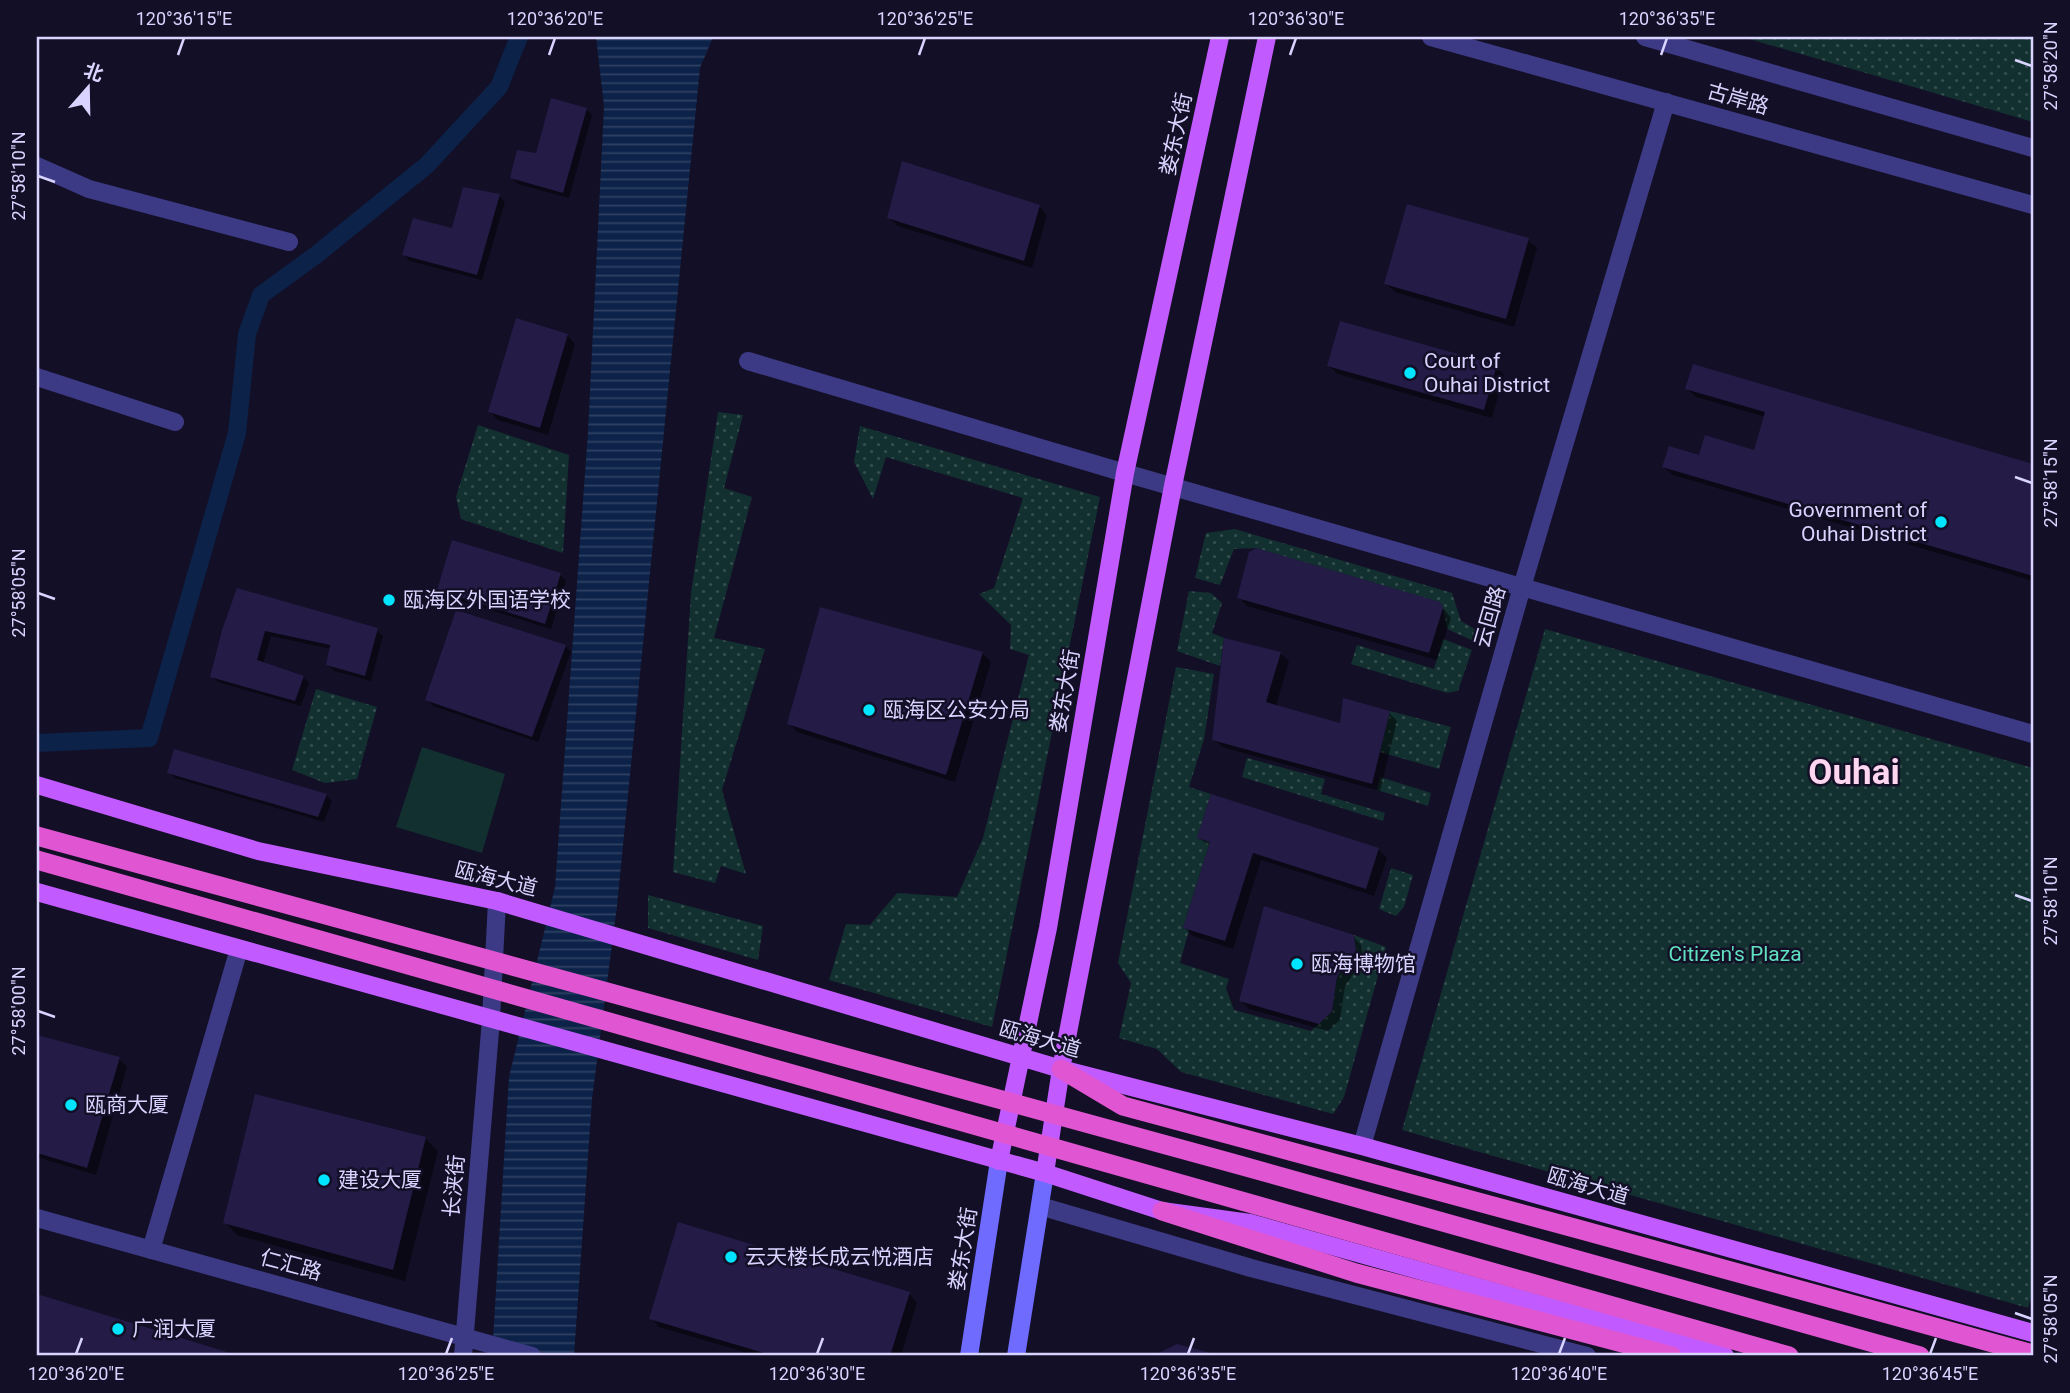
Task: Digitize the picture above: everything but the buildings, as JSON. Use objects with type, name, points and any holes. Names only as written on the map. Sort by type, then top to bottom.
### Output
[{"type":"highway","points":[[37,836],[1232,1163],[1920,1356]]},
{"type":"highway","points":[[37,860],[1789,1356]]},
{"type":"highway","points":[[1061,1069],[1123,1106],[2033,1354]]},
{"type":"highway","points":[[1162,1211],[1356,1273],[1672,1356]]},
{"type":"main road","name":"娄东大街","points":[[969,1356],[999,1161],[1048,928],[1125,473],[1220,37]]},
{"type":"main road","points":[[1016,1356],[1061,1069],[1173,486],[1268,37]]},
{"type":"main road","name":"瓯海大道","points":[[37,785],[258,851],[497,901],[1021,1058],[1362,1146],[2033,1334]]},
{"type":"main road","points":[[37,892],[1045,1173],[1162,1211],[1250,1223],[1725,1356]]},
{"type":"street","name":"古岸路","points":[[1431,37],[2033,205]]},
{"type":"street","name":"古岸路","points":[[1645,37],[1684,42],[2033,148]]},
{"type":"street","name":"云回路","points":[[1362,1146],[1522,587],[1666,102]]},
{"type":"street","points":[[37,166],[89,189],[289,242]]},
{"type":"street","points":[[748,361],[1125,473],[2033,733]]},
{"type":"street","points":[[37,377],[175,422]]},
{"type":"street","name":"长浃街","points":[[463,1356],[491,1019],[497,901]]},
{"type":"street","points":[[151,1250],[239,949]]},
{"type":"street","points":[[1040,1206],[1552,1352],[1587,1356]]},
{"type":"street","name":"仁汇路","points":[[37,1219],[532,1356]]},
{"type":"green space","points":[[2033,37],[2033,122],[1746,38]]},
{"type":"green space","points":[[718,412],[743,415],[724,488],[752,497],[714,638],[765,649],[722,790],[746,874],[721,866],[715,883],[673,872],[691,593]]},
{"type":"green space","points":[[478,425],[569,455],[563,553],[461,519],[456,497]]},
{"type":"green space","points":[[860,426],[1100,497],[992,1027],[829,980],[846,924],[870,925],[897,893],[957,897],[983,838],[1029,655],[1010,649],[1011,625],[979,594],[994,588],[1023,498],[886,457],[873,499],[854,462]]},
{"type":"green space","points":[[1235,529],[1452,593],[1461,621],[1480,632],[1478,643],[1447,629],[1443,608],[1439,602],[1256,548],[1234,549],[1220,585],[1195,578],[1206,533]]},
{"type":"green space","points":[[1189,591],[1211,593],[1222,603],[1212,633],[1224,638],[1220,666],[1177,651]]},
{"type":"green space","name":"Citizen's Plaza","points":[[1545,629],[2033,768],[2033,1290],[2028,1308],[1402,1130]]},
{"type":"green space","points":[[1443,639],[1472,650],[1458,691],[1447,693],[1351,664],[1357,645],[1434,669]]},
{"type":"green space","points":[[1176,667],[1214,674],[1204,739],[1189,787],[1211,794],[1197,838],[1210,842],[1183,928],[1189,930],[1180,963],[1229,979],[1226,988],[1234,1010],[1311,1031],[1332,1011],[1337,977],[1356,951],[1354,935],[1386,947],[1344,1097],[1333,1114],[1181,1072],[1157,1049],[1119,1038],[1131,983],[1118,963]]},
{"type":"green space","points":[[316,689],[377,707],[357,779],[325,783],[292,770]]},
{"type":"green space","points":[[1390,711],[1451,727],[1439,769],[1380,752]]},
{"type":"green space","points":[[422,747],[505,774],[482,853],[396,827]]},
{"type":"green space","points":[[1247,758],[1325,779],[1321,794],[1385,813],[1383,821],[1242,777]]},
{"type":"green space","points":[[1380,777],[1431,793],[1428,806],[1377,790]]},
{"type":"green space","points":[[1391,868],[1413,875],[1404,907],[1396,916],[1379,909]]},
{"type":"green space","points":[[648,895],[763,926],[758,960],[648,928]]},
{"type":"water","points":[[596,37],[713,37],[700,68],[617,906],[592,1099],[574,1356],[492,1356],[509,1077],[555,887],[588,432],[604,106]]},
{"type":"waterway","points":[[37,743],[149,738],[237,433],[247,334],[261,295],[316,255],[427,165],[499,87],[519,37]]},
{"type":"place","name":"Court of Ouhai District","points":[[1410,373]]},
{"type":"place","name":"Government of Ouhai District","points":[[1941,522]]},
{"type":"place","name":"瓯海区外国语学校","points":[[389,600]]},
{"type":"place","name":"瓯海区公安分局","points":[[869,710]]},
{"type":"place","name":"瓯海博物馆","points":[[1297,964]]},
{"type":"place","name":"瓯商大厦","points":[[71,1105]]},
{"type":"place","name":"建设大厦","points":[[324,1180]]},
{"type":"place","name":"云天楼长成云悦酒店","points":[[731,1257]]},
{"type":"place","name":"广润大厦","points":[[118,1329]]},
{"type":"district","name":"Ouhai","points":[[1854,772]]}]
